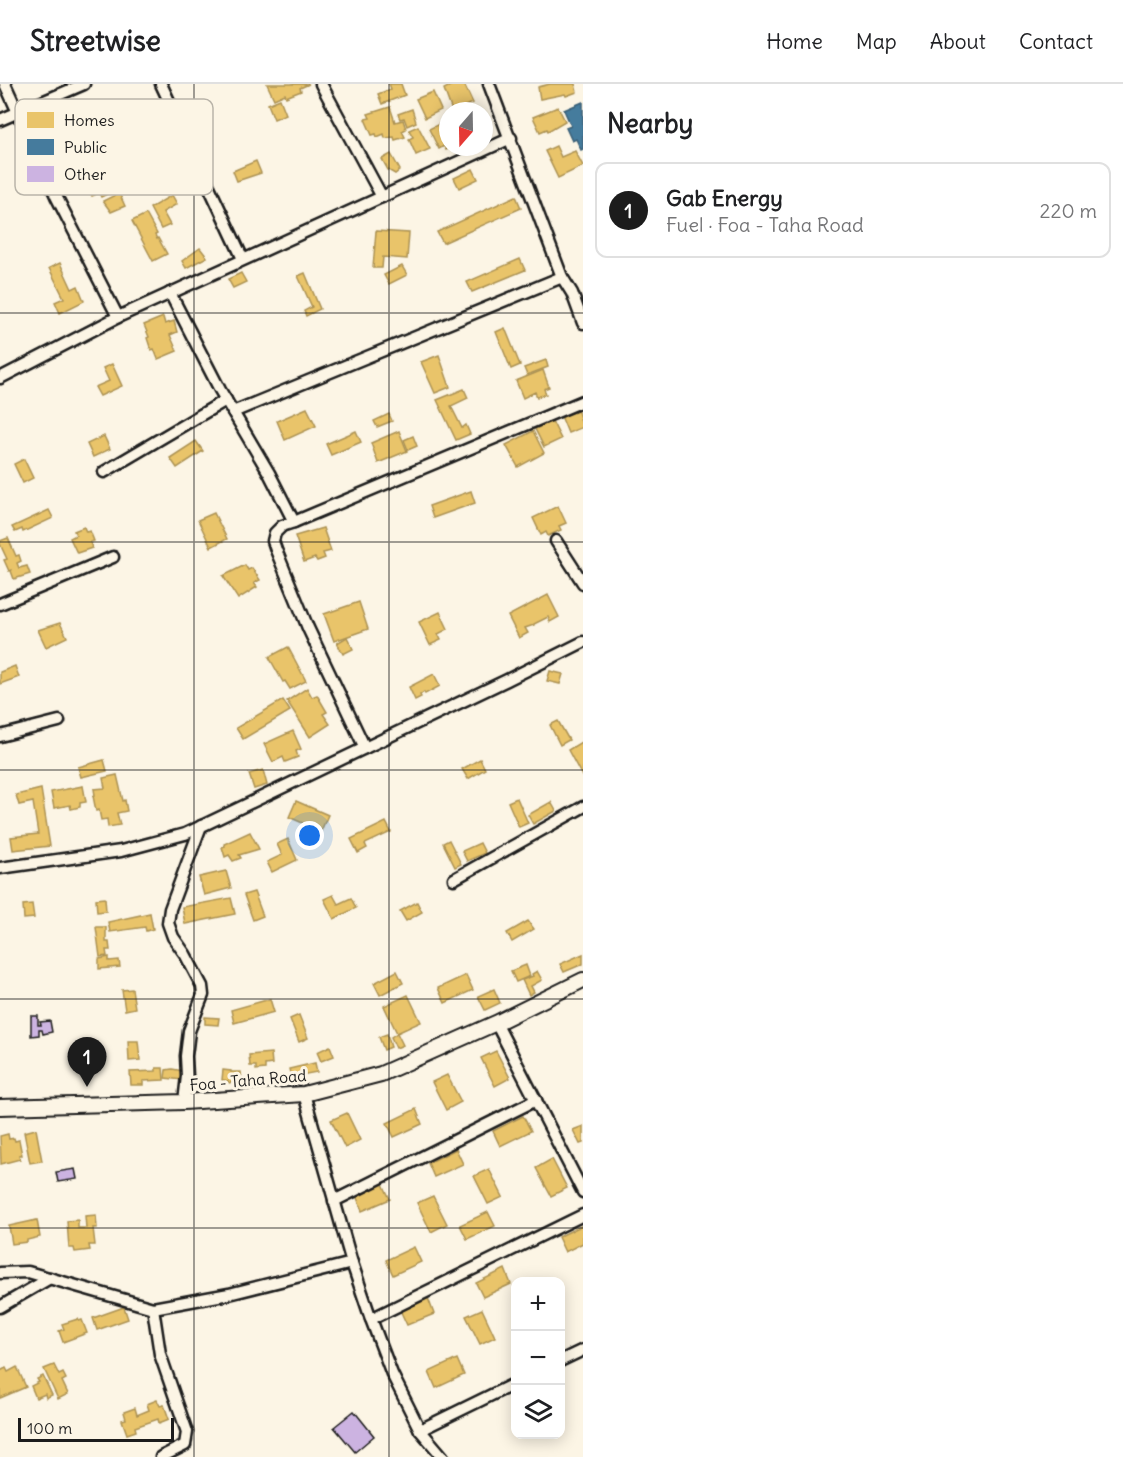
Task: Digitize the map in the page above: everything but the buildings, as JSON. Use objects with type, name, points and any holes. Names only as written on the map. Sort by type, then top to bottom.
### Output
[{"type":"street","points":[[4,84],[15,109]]},
{"type":"street","points":[[49,99],[84,84]]},
{"type":"street","points":[[161,84],[168,99]]},
{"type":"street","points":[[321,84],[382,198]]},
{"type":"street","points":[[489,84],[562,277],[572,293],[583,323]]},
{"type":"street","points":[[0,120],[15,114]]},
{"type":"street","points":[[0,378],[118,317],[511,138]]},
{"type":"street","points":[[56,195],[118,317]]},
{"type":"street","points":[[213,195],[243,259]]},
{"type":"street","points":[[233,412],[562,277]]},
{"type":"street","points":[[572,293],[583,288]]},
{"type":"street","points":[[170,293],[294,522]]},
{"type":"street","points":[[104,472],[226,400]]},
{"type":"street","points":[[365,748],[308,628],[276,550],[273,541],[275,532],[282,526],[583,401]]},
{"type":"street","points":[[556,541],[583,583]]},
{"type":"street","points":[[0,604],[113,557]]},
{"type":"street","points":[[0,868],[138,848],[185,834],[583,642]]},
{"type":"street","points":[[0,736],[59,721]]},
{"type":"street","points":[[454,879],[583,807]]},
{"type":"street","points":[[184,1102],[189,1030],[203,995],[202,986],[173,937],[168,923],[170,909],[201,826]]},
{"type":"street","name":"Foa - Taha Road","points":[[0,1107],[184,1102],[304,1094],[381,1074],[496,1023],[583,980]]},
{"type":"street","points":[[496,1023],[583,1192]]},
{"type":"street","points":[[304,1094],[352,1263],[392,1374],[420,1430],[443,1457]]},
{"type":"street","points":[[334,1201],[536,1100]]},
{"type":"street","points":[[371,1319],[583,1215]]},
{"type":"street","points":[[0,1273],[28,1272],[153,1308],[229,1294],[352,1263]]},
{"type":"street","points":[[0,1307],[50,1278]]},
{"type":"street","points":[[153,1308],[160,1354],[187,1432],[185,1445],[161,1457]]},
{"type":"street","points":[[565,1359],[583,1350]]},
{"type":"street","points":[[420,1430],[512,1385]]},
{"type":"place","name":"Gab Energy","points":[[87,1087]]}]
